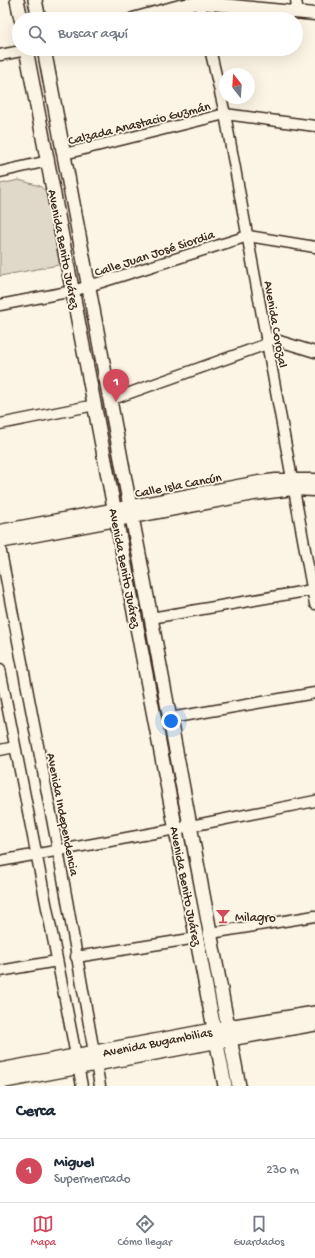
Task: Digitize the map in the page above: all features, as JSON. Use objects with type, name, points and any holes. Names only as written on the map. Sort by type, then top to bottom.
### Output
[{"type":"main road","points":[[17,0],[20,12]]},
{"type":"main road","points":[[35,0],[38,12]]},
{"type":"main road","name":"Avenida Benito Juárez","points":[[28,56],[225,1086]]},
{"type":"main road","name":"Avenida Benito Juárez","points":[[45,56],[239,1086]]},
{"type":"main road","name":"Avenida Bugambilias","points":[[0,1082],[94,1058],[215,1036],[315,1012]]},
{"type":"main road","name":"Avenida Bugambilias","points":[[229,1033],[315,1024]]},
{"type":"main road","name":"Avenida Bugambilias","points":[[0,1070],[77,1062]]},
{"type":"street","points":[[199,1],[201,12]]},
{"type":"street","points":[[158,12],[199,1],[297,6],[315,14]]},
{"type":"street","points":[[0,55],[12,52]]},
{"type":"street","name":"Avenida Corozal","points":[[212,56],[225,114],[315,604]]},
{"type":"street","name":"Calzada Anastacio Guzmán","points":[[64,154],[225,114],[315,126]]},
{"type":"street","points":[[0,172],[48,161]]},
{"type":"street","name":"Calle Juan José Siordia","points":[[0,305],[73,291],[248,236],[315,247]]},
{"type":"street","points":[[110,400],[267,340],[315,352]]},
{"type":"street","points":[[0,424],[94,405]]},
{"type":"street","name":"Calle Isla Cancún","points":[[0,542],[131,512],[254,494],[315,480]]},
{"type":"street","name":"Calle Isla Cancún","points":[[292,485],[315,490]]},
{"type":"street","name":"Calle Isla Cancún","points":[[0,532],[116,515]]},
{"type":"street","name":"Avenida Independencia","points":[[0,547],[58,850],[100,1086]]},
{"type":"street","points":[[151,618],[312,590]]},
{"type":"street","points":[[0,669],[14,747],[37,854],[82,1086]]},
{"type":"street","points":[[170,718],[315,693]]},
{"type":"street","points":[[0,750],[14,747]]},
{"type":"street","points":[[0,861],[176,829],[315,801]]},
{"type":"street","points":[[211,933],[315,916]]},
{"type":"street","points":[[76,957],[196,938]]},
{"type":"street","points":[[0,971],[57,961]]},
{"type":"shaded area","points":[[19,180],[40,186],[58,203],[69,263],[0,276],[0,184]]},
{"type":"place","name":"Miguel","points":[[116,402]]},
{"type":"place","name":"Milagro","points":[[223,916]]}]
